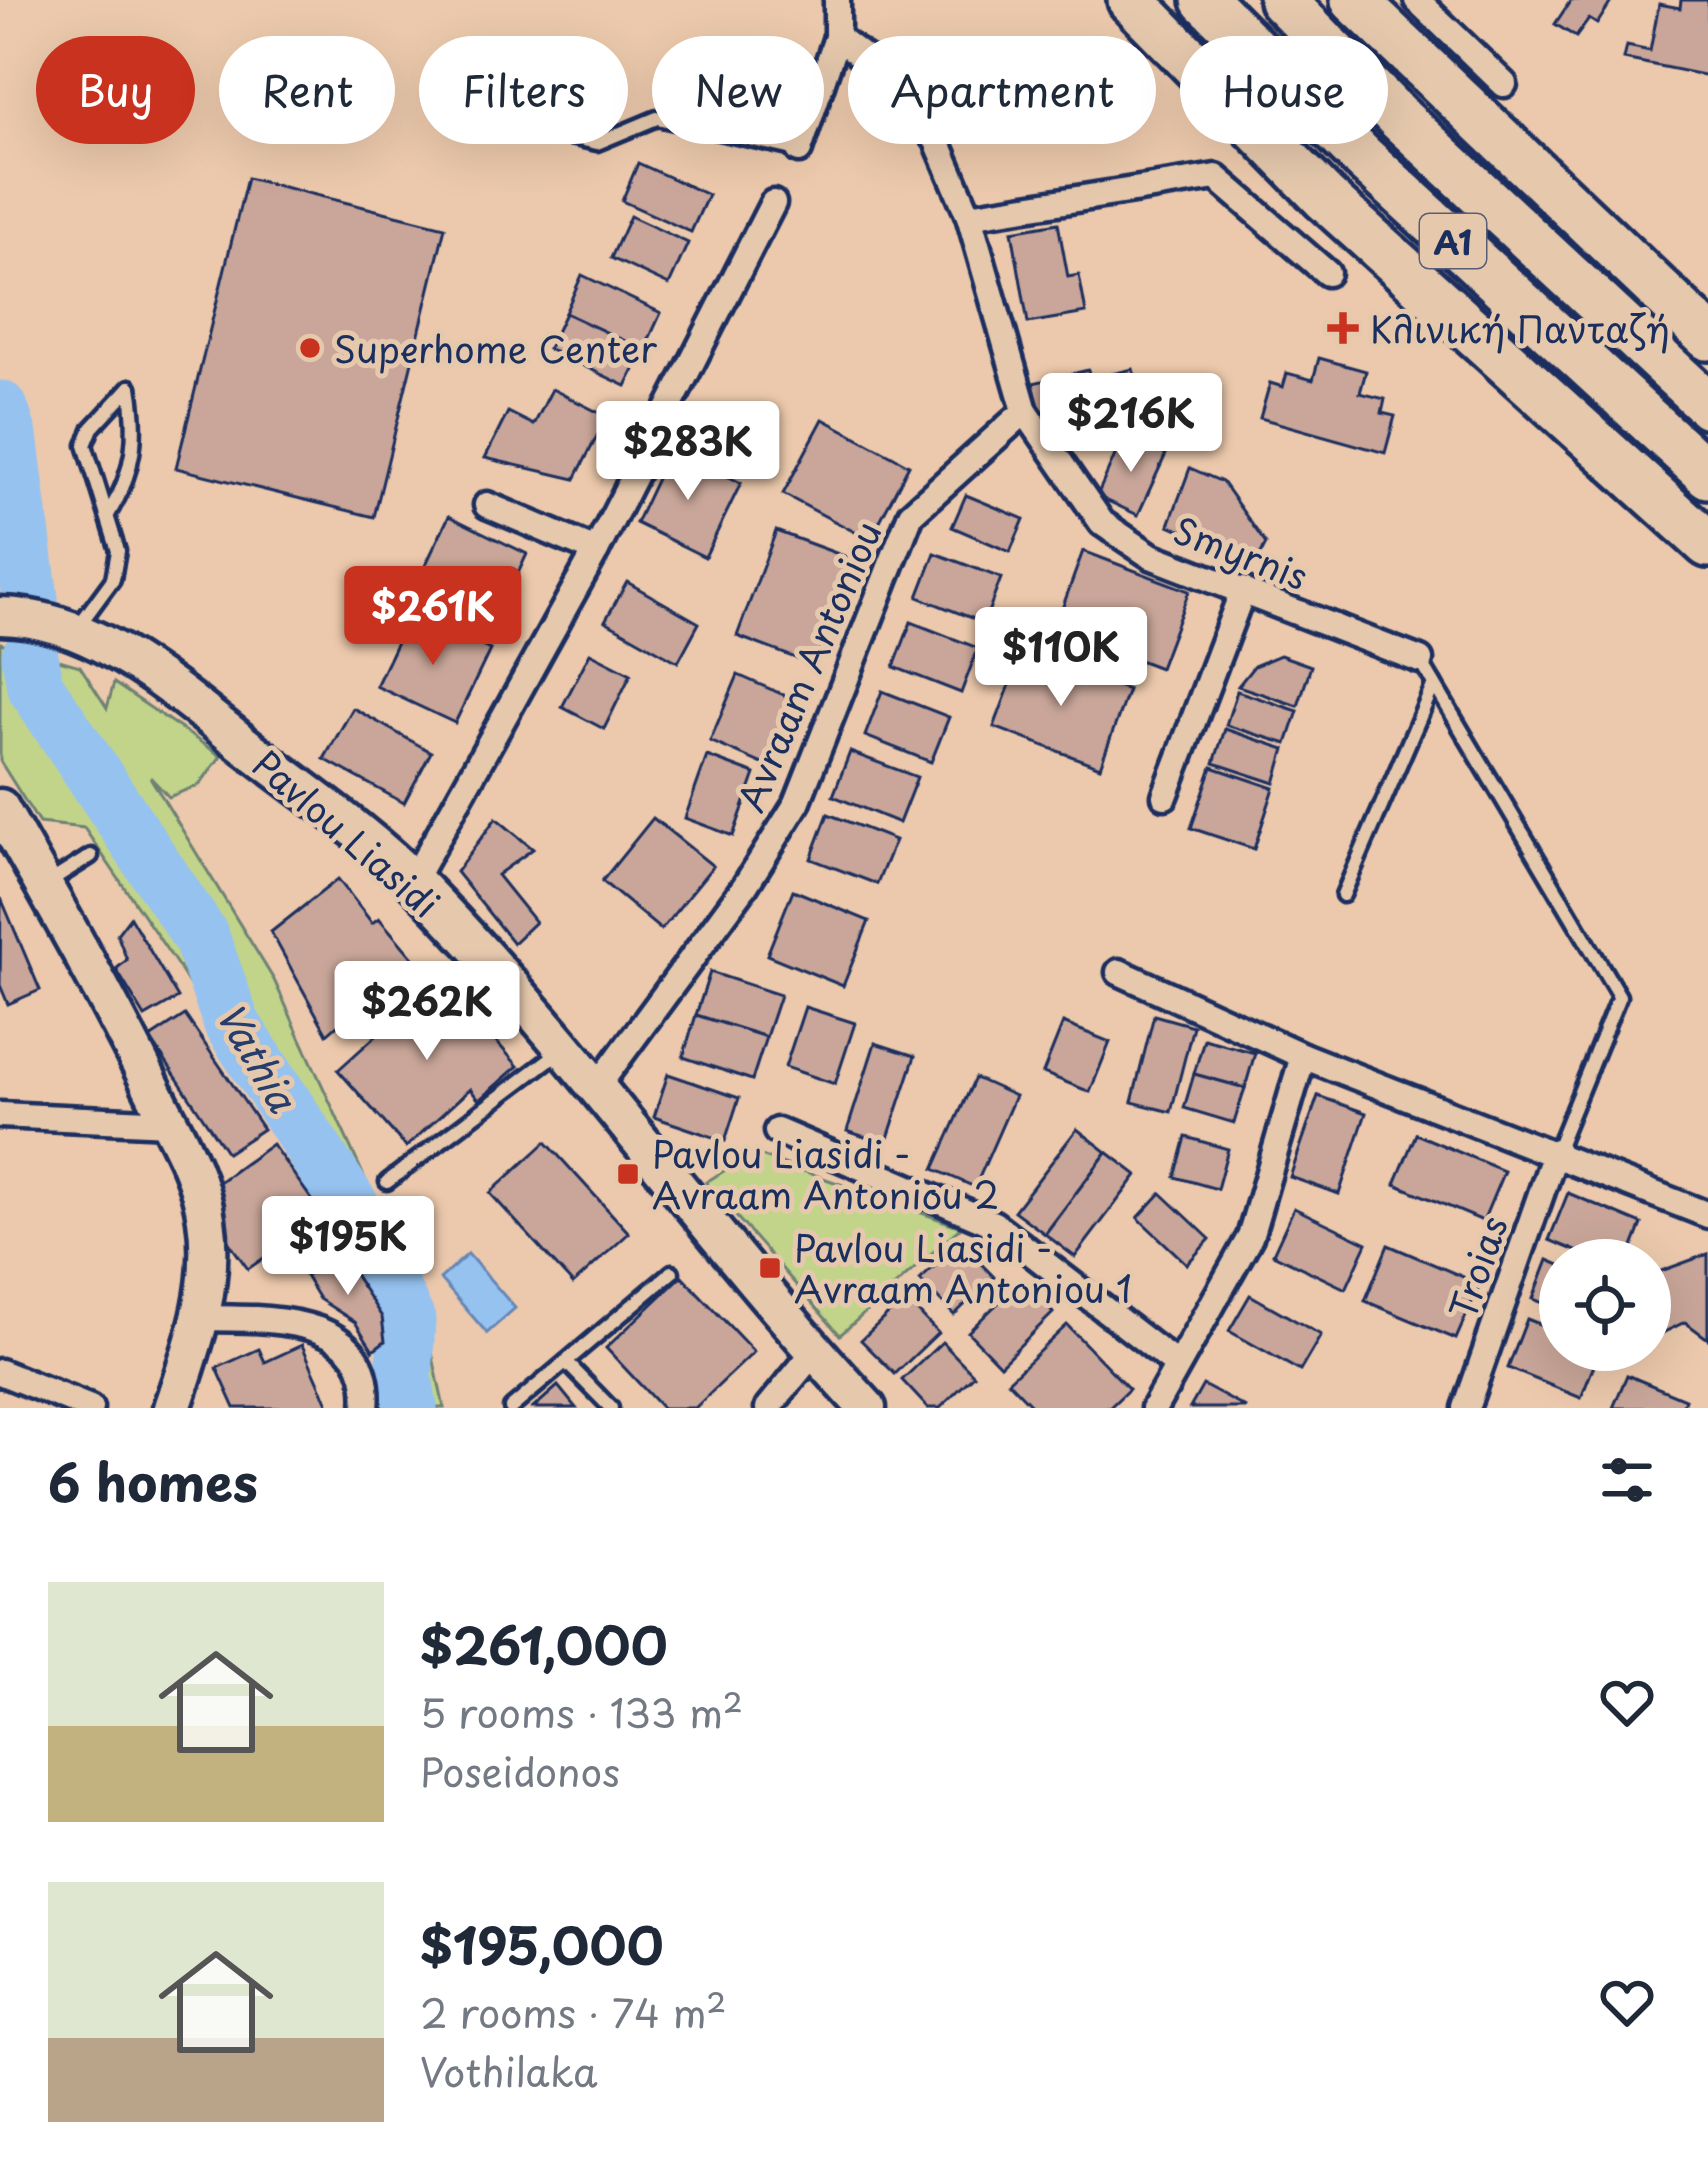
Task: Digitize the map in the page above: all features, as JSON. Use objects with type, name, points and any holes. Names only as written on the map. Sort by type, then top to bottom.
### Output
[{"type":"highway","points":[[1131,0],[1325,198],[1708,544]]},
{"type":"highway","name":"A1","points":[[1205,0],[1361,156],[1708,475]]},
{"type":"highway","name":"A1","points":[[1282,0],[1399,118],[1708,405]]},
{"type":"highway","points":[[1354,0],[1708,337]]},
{"type":"street","points":[[800,150],[837,38],[837,0]]},
{"type":"street","points":[[1417,0],[1504,84]]},
{"type":"street","name":"Smyrnis","points":[[837,38],[884,74],[938,141],[969,216],[1025,411],[1102,523],[1151,556],[1420,660]]},
{"type":"street","points":[[969,216],[1216,177],[1327,273]]},
{"type":"street","points":[[413,881],[596,551],[773,203]]},
{"type":"street","name":"Avraam Antoniou","points":[[596,1087],[746,886],[797,802],[911,514],[1025,411]]},
{"type":"street","points":[[488,505],[596,551]]},
{"type":"street","points":[[1165,796],[1243,590]]},
{"type":"street","name":"Pavlou Liasidi","points":[[0,616],[38,616],[76,630],[208,716],[413,881],[596,1087],[814,1352],[867,1408]]},
{"type":"street","points":[[0,808],[196,1174],[207,1222],[203,1318],[172,1408]]},
{"type":"street","points":[[1119,972],[1303,1056],[1556,1151],[1708,1215]]},
{"type":"street","points":[[1154,1408],[1250,1238],[1303,1056]]},
{"type":"street","points":[[0,1115],[169,1123]]},
{"type":"street","points":[[777,1131],[994,1224],[1178,1365]]},
{"type":"street","name":"Troias","points":[[1466,1408],[1556,1151]]},
{"type":"street","points":[[203,1318],[291,1319],[335,1336],[357,1362],[366,1408]]},
{"type":"street","points":[[768,1408],[814,1352]]},
{"type":"street","points":[[0,1372],[90,1408]]},
{"type":"lane","points":[[628,130],[657,118],[800,150]]},
{"type":"lane","points":[[76,630],[113,579],[118,551],[86,446],[92,428],[130,387],[138,434],[125,487],[109,513]]},
{"type":"lane","points":[[1420,660],[1619,996],[1556,1151]]},
{"type":"lane","points":[[1343,895],[1434,684]]},
{"type":"lane","points":[[44,885],[91,856]]},
{"type":"lane","points":[[388,1182],[562,1049]]},
{"type":"lane","points":[[511,1408],[672,1272]]},
{"type":"lane","points":[[566,1362],[611,1408]]},
{"type":"green space","points":[[0,643],[80,666],[107,708],[114,683],[221,756],[199,785],[169,797],[150,777],[274,980],[421,1301],[444,1408],[378,1408],[375,1380],[390,1311],[178,966],[84,828],[39,823],[0,761]]},
{"type":"green space","points":[[753,1153],[961,1227],[840,1335],[706,1182]]},
{"type":"water","points":[[468,1254],[515,1308],[487,1333],[440,1279]]},
{"type":"building","points":[[1571,0],[1611,2],[1597,24],[1589,19],[1576,37],[1555,24]]},
{"type":"building","points":[[1681,0],[1708,0],[1708,76],[1624,59],[1627,46],[1650,51],[1659,4],[1680,8]]},
{"type":"building","points":[[638,163],[708,195],[691,232],[622,201]]},
{"type":"building","name":"Superhome Center","points":[[247,178],[445,227],[374,517],[176,468]]},
{"type":"building","points":[[630,216],[688,243],[669,285],[611,258]]},
{"type":"building","points":[[1058,223],[1068,277],[1079,275],[1086,313],[1028,323],[1012,231]]},
{"type":"building","points":[[582,275],[661,313],[644,350],[565,313]]},
{"type":"building","points":[[565,313],[644,350],[626,386],[548,349]]},
{"type":"building","points":[[1319,358],[1366,371],[1360,393],[1385,399],[1382,413],[1395,416],[1385,453],[1260,418],[1270,383],[1283,387],[1287,373],[1313,380]]},
{"type":"building","points":[[1133,369],[1142,403],[1043,427],[1033,383],[1088,370],[1090,379]]},
{"type":"building","points":[[552,389],[607,417],[575,479],[485,458],[508,412],[534,425]]},
{"type":"building","points":[[823,419],[909,465],[870,540],[783,494]]},
{"type":"building","points":[[1124,435],[1166,454],[1138,515],[1097,496]]},
{"type":"building","points":[[671,449],[741,483],[705,557],[636,523]]},
{"type":"building","points":[[1190,468],[1222,482],[1266,544],[1256,563],[1169,525]]},
{"type":"building","points":[[966,495],[1024,519],[1010,552],[952,527]]},
{"type":"building","points":[[449,516],[527,554],[493,627],[414,589]]},
{"type":"building","points":[[776,531],[852,559],[814,665],[737,636]]},
{"type":"building","points":[[1083,551],[1189,591],[1160,668],[1055,628]]},
{"type":"building","points":[[935,553],[1001,578],[984,623],[918,597]]},
{"type":"building","points":[[627,582],[699,623],[678,662],[605,621]]},
{"type":"building","points":[[411,612],[490,650],[455,723],[376,686]]},
{"type":"building","points":[[911,622],[978,648],[961,693],[894,667]]},
{"type":"building","points":[[1023,650],[1128,690],[1100,767],[994,727]]},
{"type":"building","points":[[590,653],[631,674],[604,729],[562,707]]},
{"type":"building","points":[[1280,655],[1311,666],[1298,706],[1238,686],[1254,666]]},
{"type":"building","points":[[738,675],[793,699],[765,765],[710,741]]},
{"type":"building","points":[[882,691],[949,717],[931,762],[865,736]]},
{"type":"building","points":[[1237,691],[1298,711],[1287,744],[1226,725]]},
{"type":"building","points":[[353,708],[431,752],[404,803],[324,759]]},
{"type":"building","points":[[1225,729],[1285,749],[1275,783],[1214,763]]},
{"type":"building","points":[[850,752],[917,777],[899,823],[833,796]]},
{"type":"building","points":[[707,756],[755,774],[733,836],[685,818]]},
{"type":"building","points":[[1212,767],[1274,788],[1254,849],[1191,828]]},
{"type":"building","points":[[828,814],[895,840],[877,884],[811,859]]},
{"type":"building","points":[[496,818],[533,849],[497,875],[535,922],[513,943],[456,872]]},
{"type":"building","points":[[653,818],[713,866],[661,930],[602,881]]},
{"type":"building","points":[[338,879],[372,923],[379,918],[413,958],[327,1034],[271,932]]},
{"type":"building","points":[[793,890],[869,921],[843,986],[767,955]]},
{"type":"building","points":[[1,898],[40,990],[8,1004],[0,985]]},
{"type":"building","points":[[130,917],[178,998],[145,1017],[116,969],[127,960],[117,934]]},
{"type":"building","points":[[710,972],[780,995],[766,1037],[696,1015]]},
{"type":"building","points":[[440,978],[518,1066],[479,1100],[470,1089],[406,1147],[338,1070]]},
{"type":"building","points":[[805,1007],[855,1023],[835,1084],[785,1067]]},
{"type":"building","points":[[185,1015],[263,1129],[227,1153],[150,1038]]},
{"type":"building","points":[[696,1015],[766,1037],[752,1080],[683,1057]]},
{"type":"building","points":[[1154,1015],[1193,1026],[1171,1112],[1132,1102]]},
{"type":"building","points":[[1063,1023],[1110,1042],[1090,1092],[1043,1073]]},
{"type":"building","points":[[1204,1039],[1255,1053],[1245,1088],[1194,1074]]},
{"type":"building","points":[[875,1043],[915,1056],[886,1144],[847,1131]]},
{"type":"building","points":[[668,1074],[739,1098],[725,1141],[654,1117]]},
{"type":"building","points":[[1194,1074],[1245,1088],[1234,1123],[1184,1108]]},
{"type":"building","points":[[975,1078],[1015,1096],[975,1187],[934,1169]]},
{"type":"building","points":[[1318,1096],[1366,1113],[1339,1194],[1290,1177]]},
{"type":"building","points":[[1077,1129],[1107,1152],[1045,1234],[1014,1211]]},
{"type":"building","points":[[1416,1134],[1504,1171],[1483,1221],[1395,1184]]},
{"type":"building","points":[[1186,1137],[1228,1149],[1217,1189],[1175,1177]]},
{"type":"building","points":[[546,1142],[629,1233],[573,1284],[490,1193]]},
{"type":"building","points":[[272,1144],[337,1235],[301,1261],[287,1242],[248,1269],[228,1241],[215,1185]]},
{"type":"building","points":[[1107,1152],[1137,1175],[1075,1257],[1045,1234]]},
{"type":"building","points":[[1161,1193],[1210,1239],[1187,1264],[1138,1218]]},
{"type":"building","points":[[1568,1193],[1642,1224],[1636,1239],[1549,1239]]},
{"type":"building","points":[[1294,1208],[1367,1243],[1346,1289],[1273,1254]]},
{"type":"building","points":[[960,1242],[994,1277],[954,1315],[920,1280]]},
{"type":"building","points":[[1388,1245],[1480,1284],[1456,1339],[1365,1301]]},
{"type":"building","points":[[340,1253],[382,1317],[385,1341],[373,1350],[355,1322],[319,1299],[305,1276]]},
{"type":"building","points":[[1708,1254],[1708,1339],[1685,1322],[1671,1329],[1671,1267]]},
{"type":"building","points":[[682,1276],[754,1352],[695,1408],[662,1408],[606,1348]]},
{"type":"building","points":[[1022,1280],[1053,1313],[1000,1365],[968,1332]]},
{"type":"building","points":[[1250,1295],[1321,1335],[1300,1371],[1229,1331]]},
{"type":"building","points":[[905,1298],[938,1333],[895,1374],[861,1340]]},
{"type":"building","points":[[1527,1319],[1539,1324],[1539,1371],[1592,1371],[1581,1398],[1508,1368]]},
{"type":"building","points":[[1067,1325],[1129,1389],[1109,1408],[1034,1408],[1008,1381]]},
{"type":"building","points":[[942,1342],[974,1375],[940,1408],[928,1408],[902,1380]]},
{"type":"building","points":[[302,1345],[330,1408],[235,1408],[217,1368],[259,1349],[265,1362]]},
{"type":"building","points":[[1627,1375],[1685,1399],[1682,1408],[1613,1408]]},
{"type":"building","points":[[1203,1385],[1246,1408],[1190,1408]]},
{"type":"building","points":[[558,1386],[576,1408],[533,1408]]},
{"type":"waterway","name":"Vathia","points":[[0,409],[9,436],[30,599]]},
{"type":"waterway","name":"Vathia","points":[[30,656],[35,686],[201,937],[232,1024],[354,1211],[407,1320],[404,1377],[409,1408]]},
{"type":"place","name":"Κλινική Πανταζή","points":[[1343,328]]},
{"type":"place","name":"Superhome Center","points":[[310,348]]},
{"type":"place","name":"Pavlou Liasidi - Avraam Antoniou 2","points":[[628,1174]]},
{"type":"place","name":"Pavlou Liasidi - Avraam Antoniou 1","points":[[770,1268]]}]
